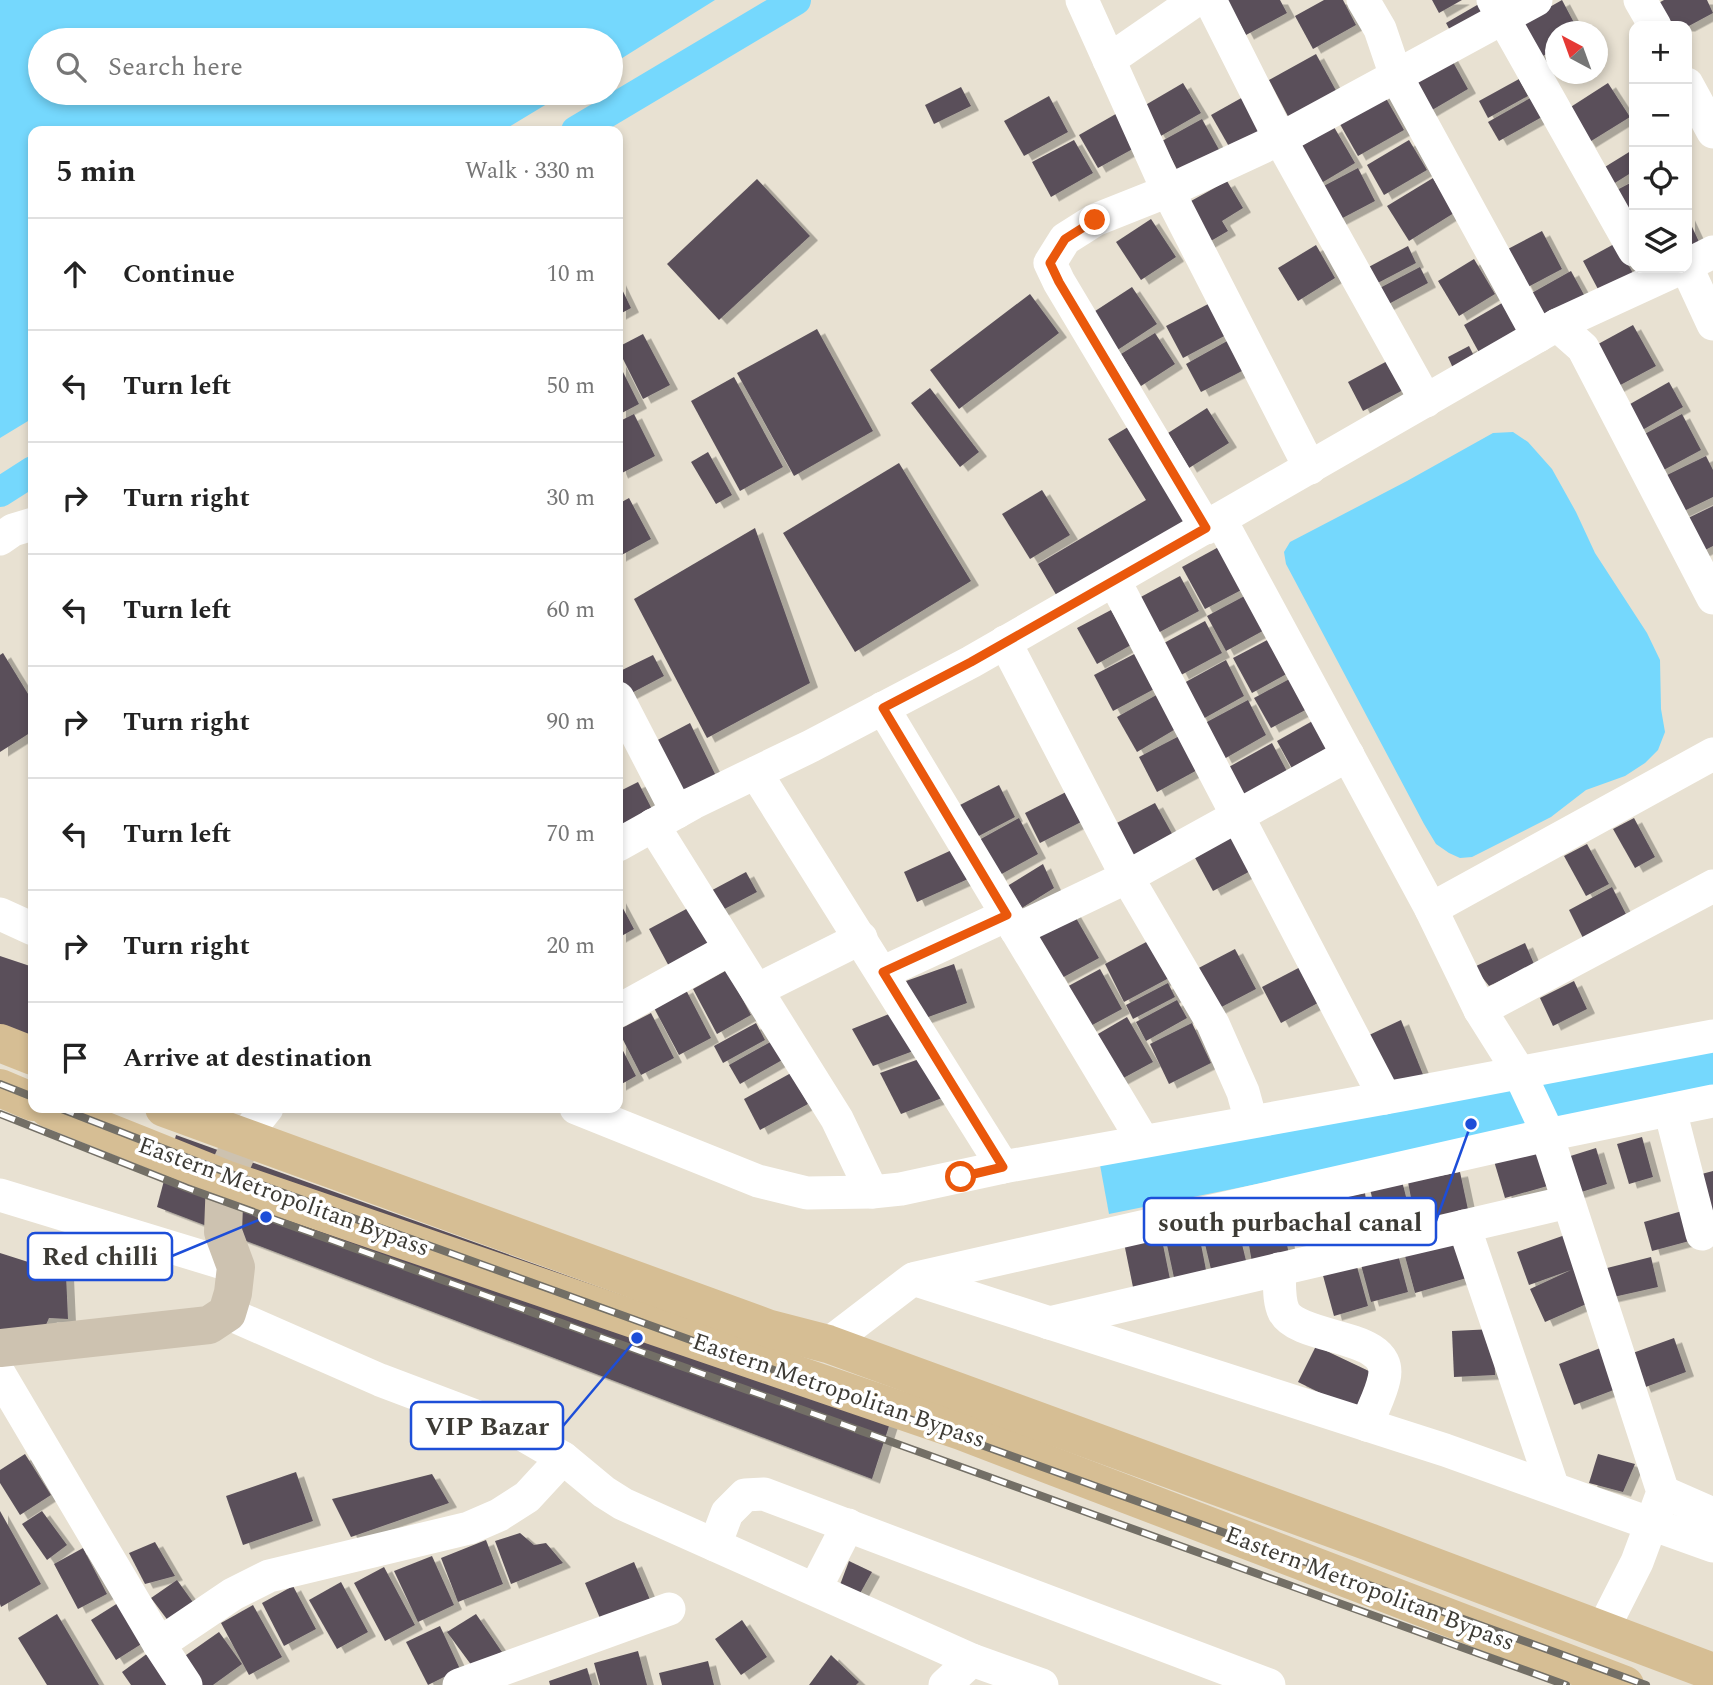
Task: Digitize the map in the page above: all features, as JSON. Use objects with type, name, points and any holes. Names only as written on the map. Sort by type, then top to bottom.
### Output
[{"type":"main road","points":[[0,1043],[28,1054]]},
{"type":"main road","points":[[0,1088],[28,1100]]},
{"type":"main road","name":"Eastern Metropolitan Bypass","points":[[60,1113],[225,1179],[961,1431],[1567,1675],[1625,1685]]},
{"type":"main road","points":[[177,1113],[770,1329],[828,1344],[1369,1542],[1713,1672]]},
{"type":"main road","points":[[0,1348],[209,1325],[227,1313],[236,1267],[223,1232],[225,1179],[243,1138]]},
{"type":"street","points":[[1082,0],[1168,191],[1310,467]]},
{"type":"street","points":[[1109,60],[1196,0]]},
{"type":"street","points":[[1210,0],[1280,139],[1426,401]]},
{"type":"street","points":[[1363,0],[1380,29],[1396,76],[1547,331],[1583,348],[1705,561],[1713,598]]},
{"type":"street","points":[[1536,0],[1498,9],[1396,76],[1280,139],[1168,191],[1095,220],[1065,239],[1050,263],[1059,282],[1213,524],[1348,755],[1431,909],[1480,1010],[1523,1080],[1545,1129],[1663,1492],[1637,1562],[1602,1630]]},
{"type":"street","points":[[1640,0],[1652,21]]},
{"type":"street","points":[[1498,9],[1629,241]]},
{"type":"street","points":[[1692,93],[1713,132]]},
{"type":"street","points":[[1692,263],[1713,252]]},
{"type":"street","points":[[623,842],[1005,642],[1547,331],[1657,273]]},
{"type":"street","points":[[1690,273],[1713,324]]},
{"type":"street","points":[[0,539],[13,530],[28,526]]},
{"type":"street","points":[[1114,580],[1385,1098]]},
{"type":"street","points":[[1005,642],[1127,877],[1213,1024],[1239,1082],[1251,1121]]},
{"type":"street","points":[[883,708],[1143,1141]]},
{"type":"street","points":[[623,711],[665,819],[730,948],[837,1119],[872,1192]]},
{"type":"street","points":[[1431,909],[1713,754]]},
{"type":"street","points":[[883,972],[1127,877],[1348,755]]},
{"type":"street","points":[[756,773],[1003,1167]]},
{"type":"street","points":[[1480,1010],[1713,886]]},
{"type":"street","points":[[0,914],[28,927]]},
{"type":"street","points":[[757,990],[861,938]]},
{"type":"street","points":[[623,1008],[730,948]]},
{"type":"street","points":[[588,1113],[758,1181],[807,1194],[872,1192],[901,1189],[1003,1167],[1251,1121],[1385,1098],[1523,1080],[1713,1036]]},
{"type":"street","points":[[828,1344],[913,1279],[1545,1129],[1713,1101]]},
{"type":"street","points":[[1670,1110],[1710,1241]]},
{"type":"street","points":[[243,1138],[263,1113]]},
{"type":"street","points":[[0,1195],[236,1267]]},
{"type":"street","points":[[1049,1323],[1569,1202]]},
{"type":"street","points":[[1464,1226],[1553,1488]]},
{"type":"street","points":[[1279,1269],[1281,1301],[1285,1314],[1297,1324],[1372,1349],[1382,1361],[1385,1376],[1367,1424]]},
{"type":"street","points":[[913,1279],[1367,1424],[1713,1546]]},
{"type":"street","points":[[227,1313],[380,1380],[520,1433],[563,1458],[623,1504],[972,1660],[1042,1685]]},
{"type":"street","points":[[0,1375],[186,1685]]},
{"type":"street","points":[[159,1644],[233,1594],[270,1576],[469,1528],[499,1515],[527,1497],[563,1458]]},
{"type":"street","points":[[1663,1492],[1713,1514]]},
{"type":"street","points":[[715,1545],[727,1513],[745,1495],[764,1494],[1269,1685]]},
{"type":"street","points":[[815,1590],[848,1525]]},
{"type":"street","points":[[458,1685],[669,1609]]},
{"type":"street","points":[[945,1685],[972,1660]]},
{"type":"water","points":[[0,0],[715,0],[623,58],[623,28],[28,28],[28,105],[545,105],[510,126],[28,126],[28,421],[0,438]]},
{"type":"water","points":[[1513,432],[1528,442],[1552,469],[1595,553],[1647,633],[1660,660],[1661,709],[1665,732],[1658,750],[1645,763],[1625,776],[1586,790],[1551,817],[1472,857],[1460,858],[1436,844],[1424,824],[1286,564],[1284,552],[1290,542],[1493,433]]},
{"type":"water","points":[[1713,1045],[1713,1092],[1109,1214],[1100,1165]]},
{"type":"building","points":[[1227,0],[1280,0],[1287,13],[1246,35]]},
{"type":"building","points":[[1324,0],[1343,0],[1356,25],[1313,49],[1295,16]]},
{"type":"building","points":[[1432,0],[1462,0],[1439,13]]},
{"type":"building","points":[[1562,0],[1573,21],[1545,21],[1545,55],[1537,59],[1518,25]]},
{"type":"building","points":[[1664,0],[1707,0],[1713,13],[1692,24],[1692,21],[1659,21],[1651,7]]},
{"type":"building","points":[[1484,1],[1493,16],[1454,38],[1446,23]]},
{"type":"building","points":[[1448,53],[1468,89],[1427,113],[1406,77]]},
{"type":"building","points":[[1316,54],[1339,96],[1291,122],[1269,80]]},
{"type":"building","points":[[1519,79],[1528,96],[1488,118],[1479,101]]},
{"type":"building","points":[[1183,83],[1201,113],[1159,137],[1142,107]]},
{"type":"building","points":[[1608,83],[1629,118],[1588,143],[1566,110]]},
{"type":"building","points":[[961,87],[971,106],[934,124],[925,105]]},
{"type":"building","points":[[1252,92],[1272,128],[1231,150],[1211,115]]},
{"type":"building","points":[[1383,93],[1404,130],[1358,156],[1337,119]]},
{"type":"building","points":[[1049,96],[1068,132],[1024,156],[1004,121]]},
{"type":"building","points":[[1532,97],[1542,117],[1499,141],[1488,122]]},
{"type":"building","points":[[1121,111],[1140,145],[1098,168],[1079,135]]},
{"type":"building","points":[[1202,119],[1222,155],[1181,177],[1162,141]]},
{"type":"building","points":[[1334,127],[1355,163],[1313,188],[1291,152]]},
{"type":"building","points":[[1074,140],[1093,173],[1051,197],[1032,162]]},
{"type":"building","points":[[1409,140],[1427,170],[1384,195],[1367,165]]},
{"type":"building","points":[[1629,152],[1629,174],[1610,186],[1600,170]]},
{"type":"building","points":[[1358,168],[1375,201],[1335,222],[1318,189]]},
{"type":"building","points":[[1433,178],[1454,213],[1409,241],[1387,206]]},
{"type":"building","points":[[757,179],[810,236],[719,320],[667,264]]},
{"type":"building","points":[[1227,181],[1243,208],[1222,221],[1228,231],[1204,245],[1182,206]]},
{"type":"building","points":[[1629,184],[1629,212],[1615,191]]},
{"type":"building","points":[[1151,219],[1176,257],[1141,280],[1116,242]]},
{"type":"building","points":[[1692,227],[1700,244],[1692,248]]},
{"type":"building","points":[[1542,231],[1562,269],[1526,288],[1506,250]]},
{"type":"building","points":[[1616,243],[1629,266],[1629,273],[1634,275],[1600,293],[1583,261]]},
{"type":"building","points":[[1316,245],[1335,278],[1298,301],[1278,268]]},
{"type":"building","points":[[1408,246],[1416,263],[1372,286],[1363,270]]},
{"type":"building","points":[[1474,259],[1495,294],[1459,316],[1438,281]]},
{"type":"building","points":[[1420,267],[1428,283],[1383,307],[1374,291]]},
{"type":"building","points":[[1571,271],[1588,302],[1547,324],[1530,294]]},
{"type":"building","points":[[1132,287],[1157,324],[1113,353],[1089,315]]},
{"type":"building","points":[[623,291],[631,308],[623,312]]},
{"type":"building","points":[[1030,294],[1059,333],[959,409],[930,370]]},
{"type":"building","points":[[1212,302],[1228,334],[1183,358],[1166,326]]},
{"type":"building","points":[[1502,303],[1521,336],[1482,358],[1464,325]]},
{"type":"building","points":[[1633,325],[1656,366],[1611,390],[1589,349]]},
{"type":"building","points":[[817,329],[873,431],[794,476],[737,373]]},
{"type":"building","points":[[1155,333],[1175,364],[1141,386],[1121,354]]},
{"type":"building","points":[[643,334],[670,385],[643,399],[623,359],[623,344]]},
{"type":"building","points":[[1229,340],[1244,370],[1201,392],[1186,364]]},
{"type":"building","points":[[1469,346],[1478,364],[1456,375],[1448,357]]},
{"type":"building","points":[[1393,358],[1409,387],[1363,411],[1348,382]]},
{"type":"building","points":[[623,372],[639,404],[623,412]]},
{"type":"building","points":[[734,377],[783,467],[740,491],[691,401]]},
{"type":"building","points":[[1669,382],[1683,407],[1637,433],[1623,408]]},
{"type":"building","points":[[930,388],[979,452],[960,467],[911,403]]},
{"type":"building","points":[[1207,408],[1229,443],[1189,468],[1168,433]]},
{"type":"building","points":[[634,414],[655,456],[623,472],[623,420]]},
{"type":"building","points":[[1682,414],[1701,450],[1660,472],[1641,436]]},
{"type":"building","points":[[1133,424],[1191,520],[1058,598],[1038,564],[1146,500],[1108,439]]},
{"type":"building","points":[[708,452],[732,495],[716,504],[691,462]]},
{"type":"building","points":[[1706,456],[1713,470],[1713,497],[1680,513],[1663,477]]},
{"type":"building","points":[[899,463],[971,581],[855,652],[783,533]]},
{"type":"building","points":[[1042,490],[1070,535],[1030,559],[1002,514]]},
{"type":"building","points":[[629,498],[651,539],[623,554],[623,501]]},
{"type":"building","points":[[1713,506],[1713,546],[1701,552],[1686,519]]},
{"type":"building","points":[[755,528],[810,683],[707,738],[634,599]]},
{"type":"building","points":[[1226,543],[1249,586],[1205,609],[1182,567]]},
{"type":"building","points":[[1180,576],[1199,611],[1156,634],[1137,599]]},
{"type":"building","points":[[1252,592],[1270,627],[1226,651],[1207,616]]},
{"type":"building","points":[[1111,610],[1131,645],[1097,664],[1077,628]]},
{"type":"building","points":[[1205,621],[1222,653],[1181,675],[1164,643]]},
{"type":"building","points":[[1273,637],[1292,671],[1252,693],[1233,658]]},
{"type":"building","points":[[1140,651],[1158,687],[1113,711],[1094,675]]},
{"type":"building","points":[[3,653],[28,694],[28,734],[0,752],[0,655]]},
{"type":"building","points":[[653,655],[664,676],[624,697],[623,670]]},
{"type":"building","points":[[1226,660],[1244,696],[1201,720],[1182,684]]},
{"type":"building","points":[[1297,675],[1313,706],[1271,728],[1254,698]]},
{"type":"building","points":[[1160,693],[1179,727],[1137,752],[1117,717]]},
{"type":"building","points":[[1248,700],[1266,735],[1224,759],[1205,723]]},
{"type":"building","points":[[1316,719],[1334,753],[1295,774],[1277,741]]},
{"type":"building","points":[[690,723],[717,778],[678,798],[650,744]]},
{"type":"building","points":[[1183,734],[1201,768],[1157,792],[1139,757]]},
{"type":"building","points":[[1272,743],[1291,779],[1246,803],[1227,768]]},
{"type":"building","points":[[638,782],[654,813],[623,829],[623,790]]},
{"type":"building","points":[[999,785],[1015,817],[975,838],[958,806]]},
{"type":"building","points":[[1068,791],[1083,821],[1040,843],[1025,813]]},
{"type":"building","points":[[1155,803],[1175,839],[1131,863],[1111,826]]},
{"type":"building","points":[[1019,818],[1038,854],[998,876],[979,840]]},
{"type":"building","points":[[1634,818],[1655,857],[1635,868],[1613,829]]},
{"type":"building","points":[[1239,832],[1258,867],[1213,891],[1194,856]]},
{"type":"building","points":[[1587,844],[1609,884],[1586,896],[1564,856]]},
{"type":"building","points":[[954,849],[968,879],[917,902],[904,872]]},
{"type":"building","points":[[1043,864],[1054,888],[1017,911],[1004,888]]},
{"type":"building","points":[[746,872],[757,892],[713,915],[703,895]]},
{"type":"building","points":[[1612,887],[1627,916],[1585,942],[1569,910]]},
{"type":"building","points":[[690,907],[713,950],[672,972],[649,929]]},
{"type":"building","points":[[623,908],[634,929],[623,935]]},
{"type":"building","points":[[1072,911],[1099,958],[1060,979],[1034,933]]},
{"type":"building","points":[[1150,940],[1169,978],[1124,1002],[1105,964]]},
{"type":"building","points":[[1525,943],[1534,964],[1489,986],[1474,967]]},
{"type":"building","points":[[1235,949],[1256,989],[1210,1013],[1189,973]]},
{"type":"building","points":[[0,956],[28,965],[28,1038],[0,1027]]},
{"type":"building","points":[[1308,963],[1327,998],[1281,1023],[1262,987]]},
{"type":"building","points":[[954,964],[967,1003],[920,1020],[906,981]]},
{"type":"building","points":[[1100,969],[1122,1009],[1083,1030],[1061,990]]},
{"type":"building","points":[[727,970],[751,1015],[717,1034],[693,989]]},
{"type":"building","points":[[1574,981],[1587,1009],[1553,1026],[1540,998]]},
{"type":"building","points":[[1168,983],[1175,997],[1133,1019],[1126,1005]]},
{"type":"building","points":[[685,988],[711,1038],[679,1055],[653,1006]]},
{"type":"building","points":[[1177,1000],[1187,1018],[1146,1041],[1136,1022]]},
{"type":"building","points":[[894,1012],[916,1050],[873,1066],[852,1029]]},
{"type":"building","points":[[651,1013],[674,1058],[641,1075],[623,1040],[623,1027]]},
{"type":"building","points":[[1127,1017],[1153,1062],[1116,1082],[1091,1038]]},
{"type":"building","points":[[1401,1020],[1426,1082],[1391,1087],[1367,1036]]},
{"type":"building","points":[[756,1023],[765,1040],[723,1063],[714,1046]]},
{"type":"building","points":[[1192,1023],[1211,1063],[1169,1084],[1150,1044]]},
{"type":"building","points":[[774,1040],[784,1059],[740,1084],[729,1065]]},
{"type":"building","points":[[623,1051],[636,1076],[623,1083]]},
{"type":"building","points":[[922,1058],[942,1098],[901,1114],[880,1073]]},
{"type":"building","points":[[791,1073],[808,1104],[760,1130],[744,1099]]},
{"type":"building","points":[[176,1135],[899,1395],[872,1479],[157,1207]]},
{"type":"building","points":[[1537,1137],[1551,1185],[1505,1198],[1491,1151]]},
{"type":"building","points":[[1642,1137],[1653,1177],[1629,1184],[1617,1144]]},
{"type":"building","points":[[1596,1148],[1607,1184],[1575,1194],[1564,1158]]},
{"type":"building","points":[[1713,1171],[1713,1214],[1694,1176]]},
{"type":"building","points":[[1460,1172],[1470,1219],[1417,1230],[1408,1182]]},
{"type":"building","points":[[1402,1181],[1415,1232],[1382,1240],[1370,1189]]},
{"type":"building","points":[[1365,1193],[1371,1236],[1318,1250],[1310,1203]]},
{"type":"building","points":[[1280,1205],[1290,1261],[1253,1268],[1243,1212]]},
{"type":"building","points":[[1689,1209],[1697,1239],[1652,1251],[1644,1222]]},
{"type":"building","points":[[1235,1215],[1249,1273],[1214,1282],[1200,1223]]},
{"type":"building","points":[[1197,1224],[1208,1280],[1176,1287],[1164,1231]]},
{"type":"building","points":[[1160,1230],[1172,1289],[1135,1297],[1123,1238]]},
{"type":"building","points":[[1457,1233],[1470,1277],[1415,1293],[1403,1249]]},
{"type":"building","points":[[1565,1235],[1591,1302],[1545,1322],[1530,1289],[1571,1270],[1529,1285],[1517,1252]]},
{"type":"building","points":[[1397,1251],[1408,1292],[1371,1302],[1360,1261]]},
{"type":"building","points":[[0,1253],[66,1274],[68,1319],[49,1318],[42,1334],[0,1333]]},
{"type":"building","points":[[1651,1257],[1658,1287],[1609,1298],[1603,1269]]},
{"type":"building","points":[[1356,1263],[1368,1306],[1334,1316],[1322,1272]]},
{"type":"building","points":[[1494,1329],[1495,1375],[1454,1377],[1452,1331]]},
{"type":"building","points":[[1674,1338],[1686,1372],[1643,1388],[1630,1354]]},
{"type":"building","points":[[1316,1346],[1373,1373],[1355,1410],[1298,1382]]},
{"type":"building","points":[[1603,1347],[1619,1388],[1574,1405],[1559,1364]]},
{"type":"building","points":[[25,1454],[51,1495],[20,1515],[0,1483],[0,1470]]},
{"type":"building","points":[[1598,1454],[1635,1464],[1623,1492],[1589,1483]]},
{"type":"building","points":[[296,1472],[313,1521],[243,1545],[226,1496]]},
{"type":"building","points":[[432,1474],[449,1503],[351,1537],[332,1499]]},
{"type":"building","points":[[0,1511],[41,1584],[1,1607],[0,1604]]},
{"type":"building","points":[[42,1511],[67,1545],[47,1560],[22,1524]]},
{"type":"building","points":[[520,1533],[534,1545],[546,1543],[563,1563],[511,1584],[495,1541]]},
{"type":"building","points":[[486,1540],[503,1584],[458,1602],[441,1558]]},
{"type":"building","points":[[155,1542],[175,1576],[145,1584],[129,1553]]},
{"type":"building","points":[[83,1548],[107,1594],[78,1609],[54,1564]]},
{"type":"building","points":[[432,1556],[454,1605],[418,1622],[394,1571]]},
{"type":"building","points":[[849,1561],[872,1572],[858,1597],[838,1590]]},
{"type":"building","points":[[634,1562],[651,1602],[602,1623],[585,1583]]},
{"type":"building","points":[[384,1567],[415,1625],[385,1641],[354,1583]]},
{"type":"building","points":[[177,1580],[195,1605],[169,1622],[151,1598]]},
{"type":"building","points":[[341,1582],[368,1632],[337,1649],[309,1600]]},
{"type":"building","points":[[293,1586],[316,1629],[284,1646],[262,1603]]},
{"type":"building","points":[[118,1603],[143,1643],[116,1660],[91,1620]]},
{"type":"building","points":[[253,1605],[282,1657],[249,1675],[221,1623]]},
{"type":"building","points":[[57,1614],[99,1685],[47,1685],[18,1638]]},
{"type":"building","points":[[476,1614],[502,1652],[472,1666],[447,1632]]},
{"type":"building","points":[[742,1620],[767,1657],[741,1675],[715,1639]]},
{"type":"building","points":[[440,1626],[460,1669],[428,1685],[406,1642]]},
{"type":"building","points":[[219,1632],[242,1664],[213,1685],[197,1685],[179,1660]]},
{"type":"building","points":[[638,1651],[647,1685],[600,1685],[594,1663]]},
{"type":"building","points":[[148,1653],[172,1685],[131,1685],[122,1672]]},
{"type":"building","points":[[831,1655],[859,1682],[856,1685],[809,1685]]},
{"type":"building","points":[[708,1661],[714,1685],[662,1685],[659,1673]]},
{"type":"building","points":[[587,1668],[592,1685],[550,1685],[549,1681]]},
{"type":"waterway","points":[[623,103],[796,0]]},
{"type":"waterway","points":[[584,126],[620,105]]},
{"type":"waterway","points":[[0,492],[28,474]]},
{"type":"railway","points":[[0,1084],[28,1095]]},
{"type":"railway","points":[[72,1113],[198,1162],[1646,1685]]},
{"type":"railway","points":[[0,1114],[187,1188],[1566,1685]]},
{"type":"place","name":"south purbachal canal","points":[[1471,1124]]},
{"type":"place","name":"Red chilli","points":[[266,1217]]},
{"type":"place","name":"VIP Bazar","points":[[637,1338]]},
{"type":"route","points":[[961,1177],[1003,1167],[883,972],[1007,915],[883,708],[971,662],[1206,528],[1050,263],[1065,239],[1095,220]]}]
